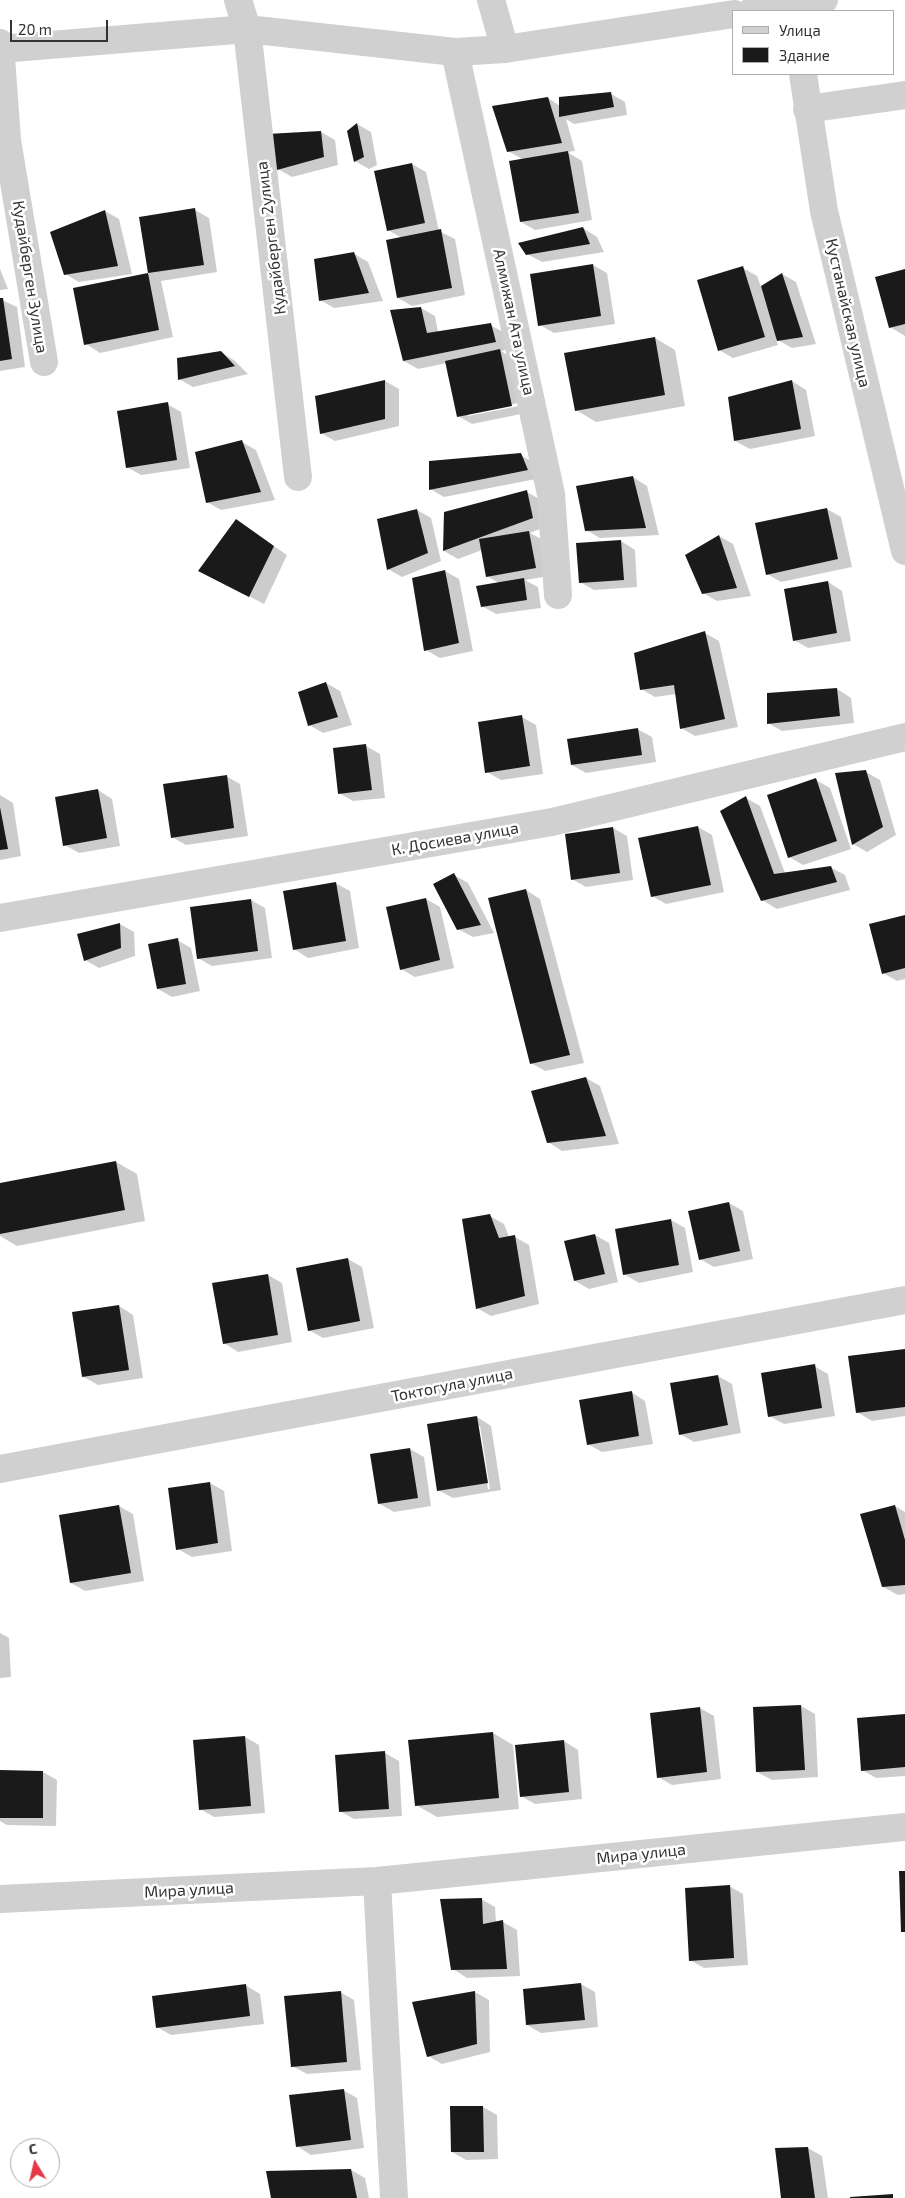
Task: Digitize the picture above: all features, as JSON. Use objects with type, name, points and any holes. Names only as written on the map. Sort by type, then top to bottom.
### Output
[{"type":"street","name":"Кудайберген 2улица","points":[[238,0],[247,29],[298,478]]},
{"type":"street","points":[[491,0],[505,49]]},
{"type":"street","points":[[765,10],[792,8],[824,0]]},
{"type":"street","points":[[1,47],[247,29],[455,52],[505,49],[732,14]]},
{"type":"street","name":"Кудайберген 3улица","points":[[1,47],[7,140],[44,362]]},
{"type":"street","name":"Алмижан Ата улица","points":[[455,52],[551,494],[558,595]]},
{"type":"street","name":"Кустанайская улица","points":[[803,75],[824,210],[905,551]]},
{"type":"street","points":[[807,109],[905,94]]},
{"type":"street","name":"К. Досиева улица","points":[[0,918],[552,822],[905,737]]},
{"type":"street","name":"Токтогула улица","points":[[0,1469],[905,1300]]},
{"type":"street","name":"Мира улица","points":[[0,1899],[378,1881],[905,1826]]},
{"type":"street","points":[[378,1881],[394,2198]]},
{"type":"building","points":[[611,92],[614,107],[559,117],[559,97]]},
{"type":"building","points":[[548,97],[562,143],[507,152],[492,106]]},
{"type":"building","points":[[357,123],[364,157],[354,162],[347,131]]},
{"type":"building","points":[[321,131],[324,157],[277,170],[267,134]]},
{"type":"building","points":[[568,151],[579,213],[520,222],[509,161]]},
{"type":"building","points":[[412,163],[425,223],[387,231],[374,171]]},
{"type":"building","points":[[195,208],[204,265],[148,273],[139,217]]},
{"type":"building","points":[[105,210],[118,266],[64,275],[50,232]]},
{"type":"building","points":[[583,227],[590,244],[526,255],[518,243]]},
{"type":"building","points":[[441,229],[452,288],[397,298],[386,240]]},
{"type":"building","points":[[354,252],[369,293],[319,301],[314,259]]},
{"type":"building","points":[[593,264],[601,316],[538,326],[530,274]]},
{"type":"building","points":[[743,266],[765,337],[718,351],[697,280]]},
{"type":"building","points":[[905,269],[905,324],[889,328],[875,277]]},
{"type":"building","points":[[148,273],[159,330],[84,345],[73,288]]},
{"type":"building","points":[[782,273],[803,337],[777,341],[761,286]]},
{"type":"building","points":[[0,298],[3,298],[12,359],[0,361]]},
{"type":"building","points":[[421,307],[427,333],[491,323],[496,342],[403,361],[390,310]]},
{"type":"building","points":[[655,337],[665,395],[575,411],[564,353]]},
{"type":"building","points":[[500,349],[512,406],[457,417],[445,361]]},
{"type":"building","points":[[221,351],[235,366],[178,380],[177,358]]},
{"type":"building","points":[[385,380],[385,419],[320,434],[315,396]]},
{"type":"building","points":[[792,380],[801,429],[734,441],[728,397]]},
{"type":"building","points":[[168,402],[177,460],[126,468],[117,411]]},
{"type":"building","points":[[242,440],[261,492],[206,503],[195,452]]},
{"type":"building","points":[[521,453],[528,470],[429,490],[429,461]]},
{"type":"building","points":[[633,476],[646,528],[585,531],[576,486]]},
{"type":"building","points":[[527,490],[533,518],[443,551],[444,512]]},
{"type":"building","points":[[827,508],[838,559],[766,575],[755,523]]},
{"type":"building","points":[[417,509],[428,553],[387,570],[377,519]]},
{"type":"building","points":[[236,519],[274,546],[249,597],[198,571]]},
{"type":"building","points":[[529,531],[536,568],[486,577],[479,539]]},
{"type":"building","points":[[719,535],[737,588],[702,594],[685,555]]},
{"type":"building","points":[[621,540],[624,580],[579,583],[576,543]]},
{"type":"building","points":[[445,570],[459,643],[424,651],[412,578]]},
{"type":"building","points":[[524,578],[527,600],[481,607],[476,586]]},
{"type":"building","points":[[828,581],[837,633],[793,641],[784,589]]},
{"type":"building","points":[[705,631],[725,719],[680,729],[674,685],[640,690],[634,653]]},
{"type":"building","points":[[326,682],[338,717],[308,726],[298,692]]},
{"type":"building","points":[[837,688],[840,716],[767,724],[767,693]]},
{"type":"building","points":[[522,715],[530,766],[485,773],[478,722]]},
{"type":"building","points":[[638,728],[642,755],[571,765],[567,739]]},
{"type":"building","points":[[366,744],[372,790],[338,794],[333,748]]},
{"type":"building","points":[[866,770],[883,827],[852,845],[835,773]]},
{"type":"building","points":[[227,775],[234,828],[171,838],[163,784]]},
{"type":"building","points":[[816,778],[837,841],[788,858],[767,795]]},
{"type":"building","points":[[98,789],[107,838],[63,846],[55,797]]},
{"type":"building","points":[[746,796],[774,874],[831,866],[837,882],[761,901],[720,811]]},
{"type":"building","points":[[0,807],[8,849],[0,850]]},
{"type":"building","points":[[698,826],[711,885],[651,897],[638,838]]},
{"type":"building","points":[[613,827],[620,873],[571,880],[565,834]]},
{"type":"building","points":[[454,873],[481,925],[457,930],[433,884]]},
{"type":"building","points":[[336,882],[346,941],[293,950],[283,891]]},
{"type":"building","points":[[526,889],[570,1055],[530,1064],[488,898]]},
{"type":"building","points":[[426,898],[440,960],[400,970],[386,907]]},
{"type":"building","points":[[251,899],[258,951],[197,959],[190,907]]},
{"type":"building","points":[[905,915],[905,968],[882,974],[869,924]]},
{"type":"building","points":[[120,923],[121,948],[84,961],[77,934]]},
{"type":"building","points":[[178,938],[186,984],[157,989],[148,944]]},
{"type":"building","points":[[586,1077],[606,1136],[547,1143],[531,1091]]},
{"type":"building","points":[[116,1161],[125,1210],[0,1234],[0,1183]]},
{"type":"building","points":[[729,1202],[740,1251],[699,1260],[688,1211]]},
{"type":"building","points":[[490,1214],[499,1238],[515,1235],[525,1296],[476,1309],[462,1219]]},
{"type":"building","points":[[671,1219],[679,1265],[623,1275],[615,1229]]},
{"type":"building","points":[[595,1234],[605,1274],[574,1281],[564,1241]]},
{"type":"building","points":[[348,1258],[360,1321],[308,1331],[296,1268]]},
{"type":"building","points":[[268,1274],[278,1335],[223,1344],[212,1283]]},
{"type":"building","points":[[119,1305],[129,1370],[82,1377],[72,1312]]},
{"type":"building","points":[[905,1349],[905,1407],[856,1413],[848,1356]]},
{"type":"building","points":[[815,1364],[822,1408],[768,1417],[761,1373]]},
{"type":"building","points":[[718,1375],[728,1425],[679,1435],[670,1383]]},
{"type":"building","points":[[632,1391],[639,1436],[587,1445],[579,1400]]},
{"type":"building","points":[[477,1416],[488,1483],[437,1491],[427,1424]]},
{"type":"building","points":[[410,1448],[418,1498],[378,1504],[370,1454]]},
{"type":"building","points":[[210,1482],[218,1543],[176,1550],[168,1488]]},
{"type":"building","points":[[119,1505],[131,1573],[70,1583],[59,1515]]},
{"type":"building","points":[[895,1505],[905,1540],[905,1585],[882,1587],[860,1514]]},
{"type":"building","points":[[801,1705],[805,1770],[756,1772],[753,1707]]},
{"type":"building","points":[[700,1707],[707,1772],[657,1778],[650,1713]]},
{"type":"building","points":[[905,1714],[905,1767],[861,1771],[857,1718]]},
{"type":"building","points":[[493,1732],[499,1798],[415,1806],[408,1740]]},
{"type":"building","points":[[245,1736],[251,1806],[199,1810],[193,1740]]},
{"type":"building","points":[[564,1740],[569,1792],[520,1797],[515,1745]]},
{"type":"building","points":[[385,1751],[389,1809],[339,1812],[335,1755]]},
{"type":"building","points":[[0,1770],[43,1771],[43,1818],[0,1818]]},
{"type":"building","points":[[899,1871],[905,1871],[905,1932],[901,1932]]},
{"type":"building","points":[[730,1885],[734,1958],[689,1961],[685,1888]]},
{"type":"building","points":[[482,1898],[483,1924],[503,1920],[507,1969],[451,1970],[440,1899]]},
{"type":"building","points":[[581,1983],[585,2020],[526,2025],[523,1989]]},
{"type":"building","points":[[246,1984],[250,2016],[156,2028],[152,1996]]},
{"type":"building","points":[[341,1991],[347,2062],[291,2067],[284,1996]]},
{"type":"building","points":[[475,1991],[477,2044],[427,2057],[412,2002]]},
{"type":"building","points":[[344,2089],[351,2140],[296,2147],[289,2095]]},
{"type":"building","points":[[450,2106],[483,2106],[484,2152],[451,2152]]},
{"type":"building","points":[[808,2147],[815,2198],[781,2198],[775,2148]]},
{"type":"building","points":[[351,2169],[357,2198],[271,2198],[266,2171]]},
{"type":"building","points":[[893,2194],[893,2198],[850,2198],[850,2197]]}]
